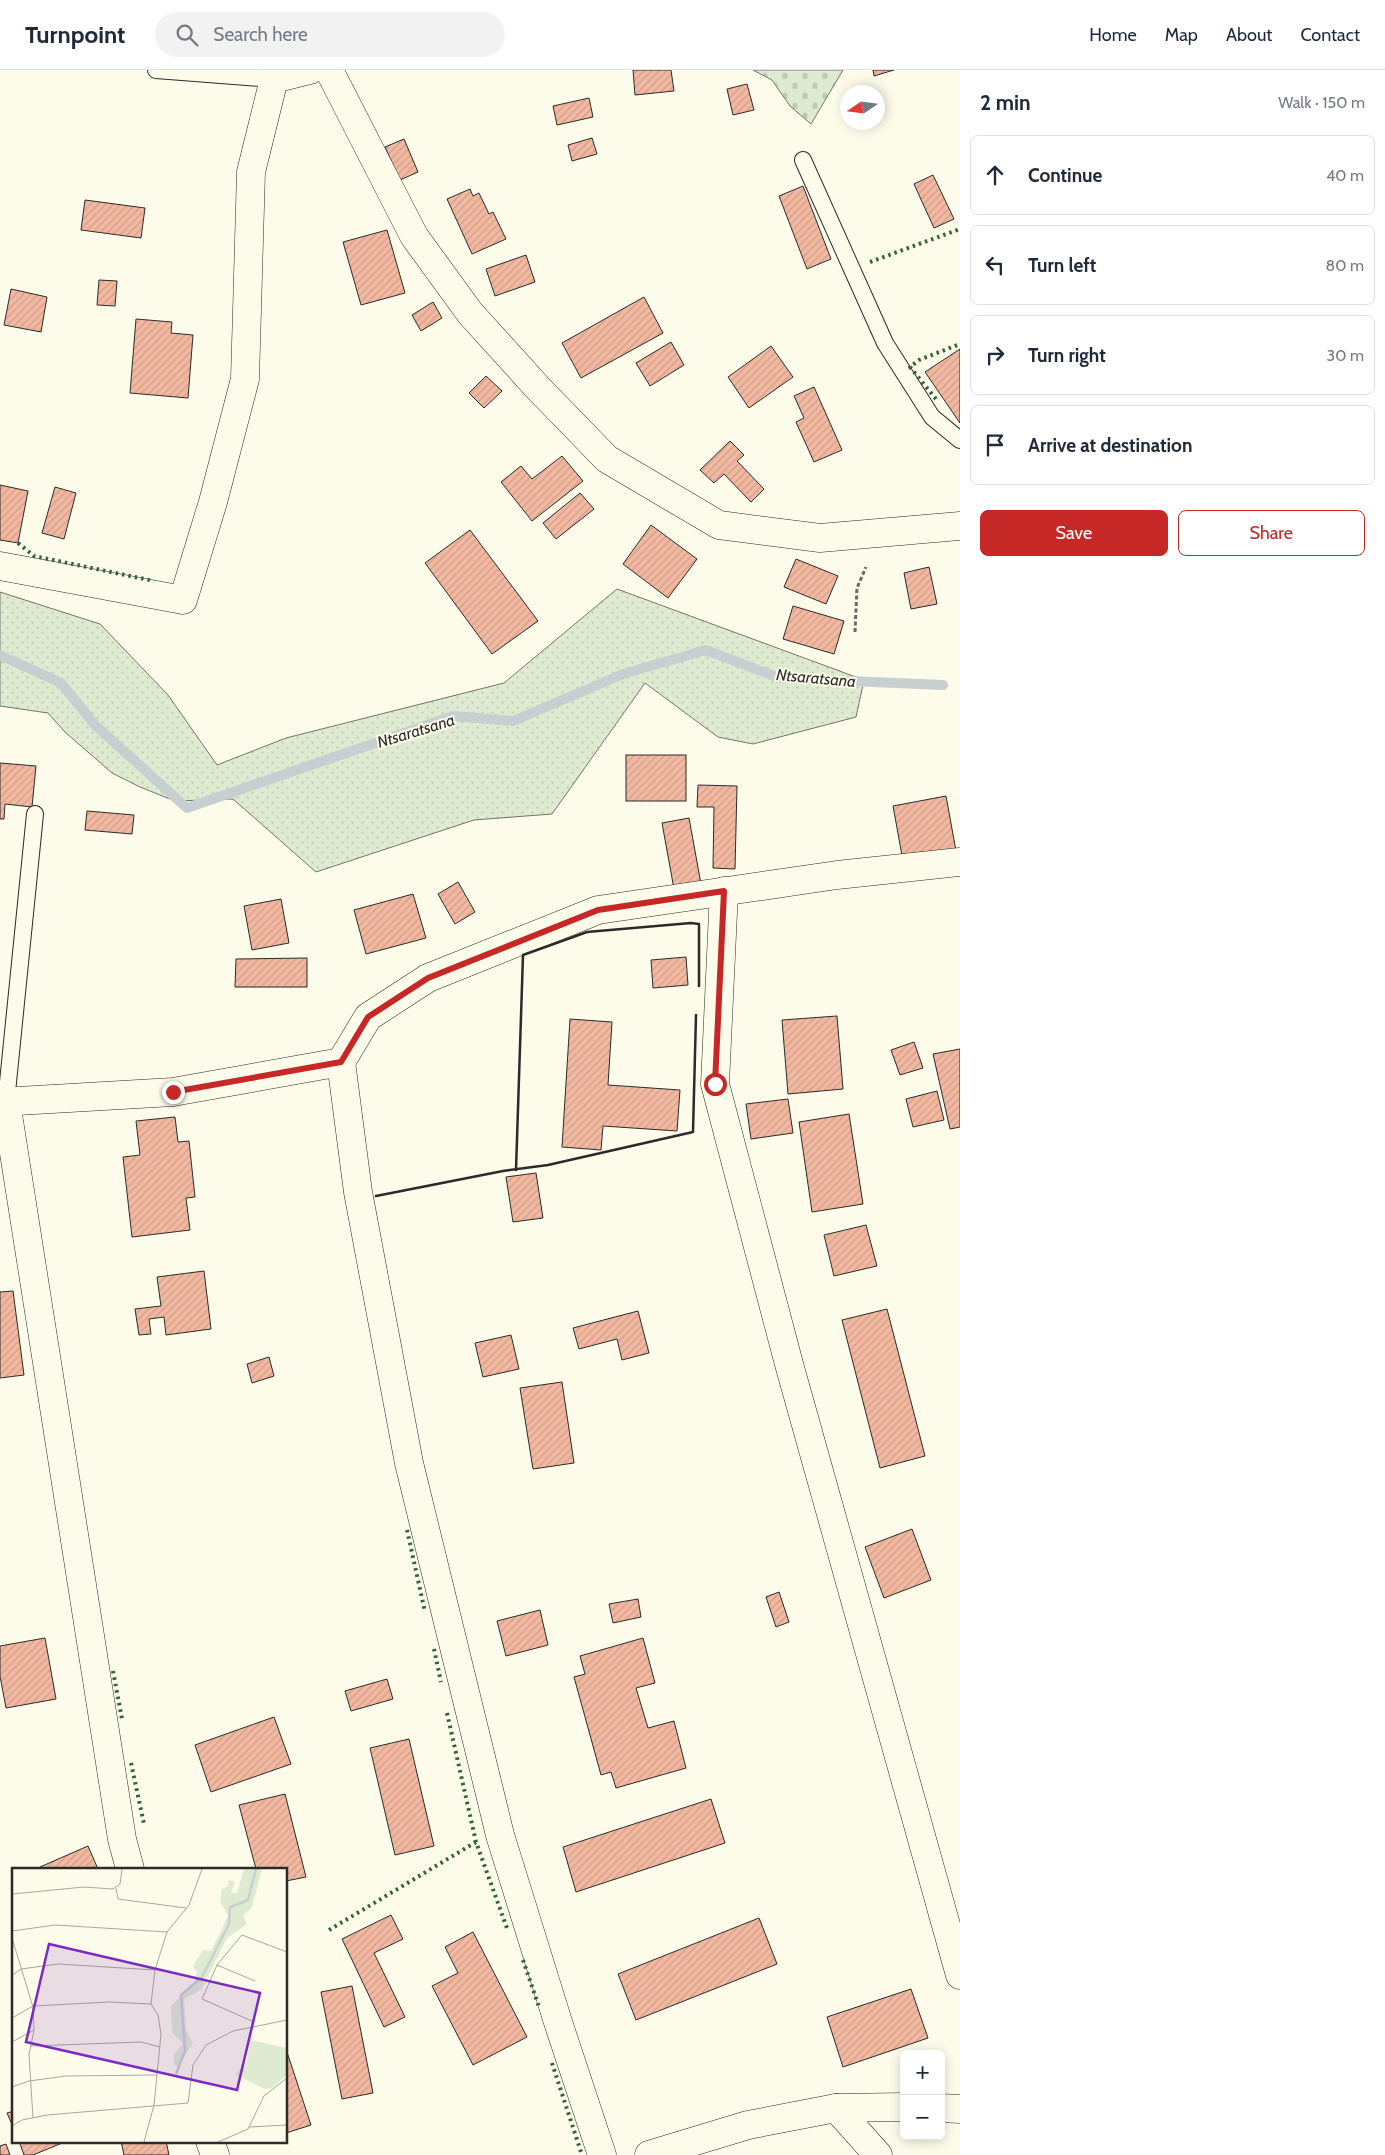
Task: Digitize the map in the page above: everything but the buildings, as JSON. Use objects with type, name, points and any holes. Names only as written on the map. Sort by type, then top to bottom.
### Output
[{"type":"street","points":[[0,566],[183,600],[213,502],[245,379],[251,172],[274,80],[310,70]]},
{"type":"street","points":[[329,70],[419,243],[470,313],[537,388],[607,459],[718,525],[820,538],[960,526]]},
{"type":"street","points":[[602,2155],[558,2022],[500,1835],[409,1463],[358,1192],[341,1062],[368,1017],[428,978],[598,910],[837,875],[960,862]]},
{"type":"street","points":[[724,891],[715,1084],[789,1364],[960,1975]]},
{"type":"street","points":[[130,1868],[122,1839],[3,1102],[173,1092],[341,1062]]},
{"type":"street","points":[[649,2155],[748,2125],[836,2108],[900,2107]]},
{"type":"street","points":[[836,2108],[878,2155]]},
{"type":"street","points":[[945,2108],[960,2110]]},
{"type":"street","points":[[210,2142],[215,2155]]},
{"type":"lane","points":[[156,70],[274,80]]},
{"type":"lane","points":[[803,160],[885,342],[932,417],[960,440]]},
{"type":"lane","points":[[3,1102],[36,814]]},
{"type":"path","points":[[855,632],[858,600],[857,588],[870,558],[875,533]]},
{"type":"green space","points":[[753,70],[843,70],[811,124],[790,106],[772,80]]},
{"type":"green space","points":[[617,589],[864,680],[856,717],[753,744],[718,737],[645,683],[552,814],[474,820],[316,872],[233,799],[175,801],[112,773],[65,732],[48,713],[0,706],[0,592],[100,624],[168,695],[217,765],[286,738],[504,683]]},
{"type":"waterway","name":"Ntsaratsana","points":[[0,655],[61,683],[96,726],[187,808],[453,716],[513,721],[623,674],[706,650],[779,678],[943,685]]},
{"type":"hedge","points":[[870,262],[960,229]]},
{"type":"hedge","points":[[936,399],[910,367],[919,360],[960,344]]},
{"type":"hedge","points":[[18,543],[34,556],[154,581]]},
{"type":"hedge","points":[[407,1530],[425,1612]]},
{"type":"hedge","points":[[434,1649],[441,1682]]},
{"type":"hedge","points":[[113,1671],[122,1719]]},
{"type":"hedge","points":[[447,1713],[476,1842],[508,1931]]},
{"type":"hedge","points":[[131,1763],[144,1824]]},
{"type":"hedge","points":[[329,1930],[476,1842]]},
{"type":"hedge","points":[[523,1960],[539,2007]]},
{"type":"hedge","points":[[552,2063],[581,2152]]},
{"type":"wall","points":[[516,1170],[523,955],[587,932],[691,923],[699,924],[699,986]]},
{"type":"wall","points":[[376,1196],[503,1171],[548,1165],[693,1132],[696,1015]]},
{"type":"route","points":[[173,1092],[341,1062],[368,1017],[428,978],[598,910],[724,891],[715,1084]]}]
